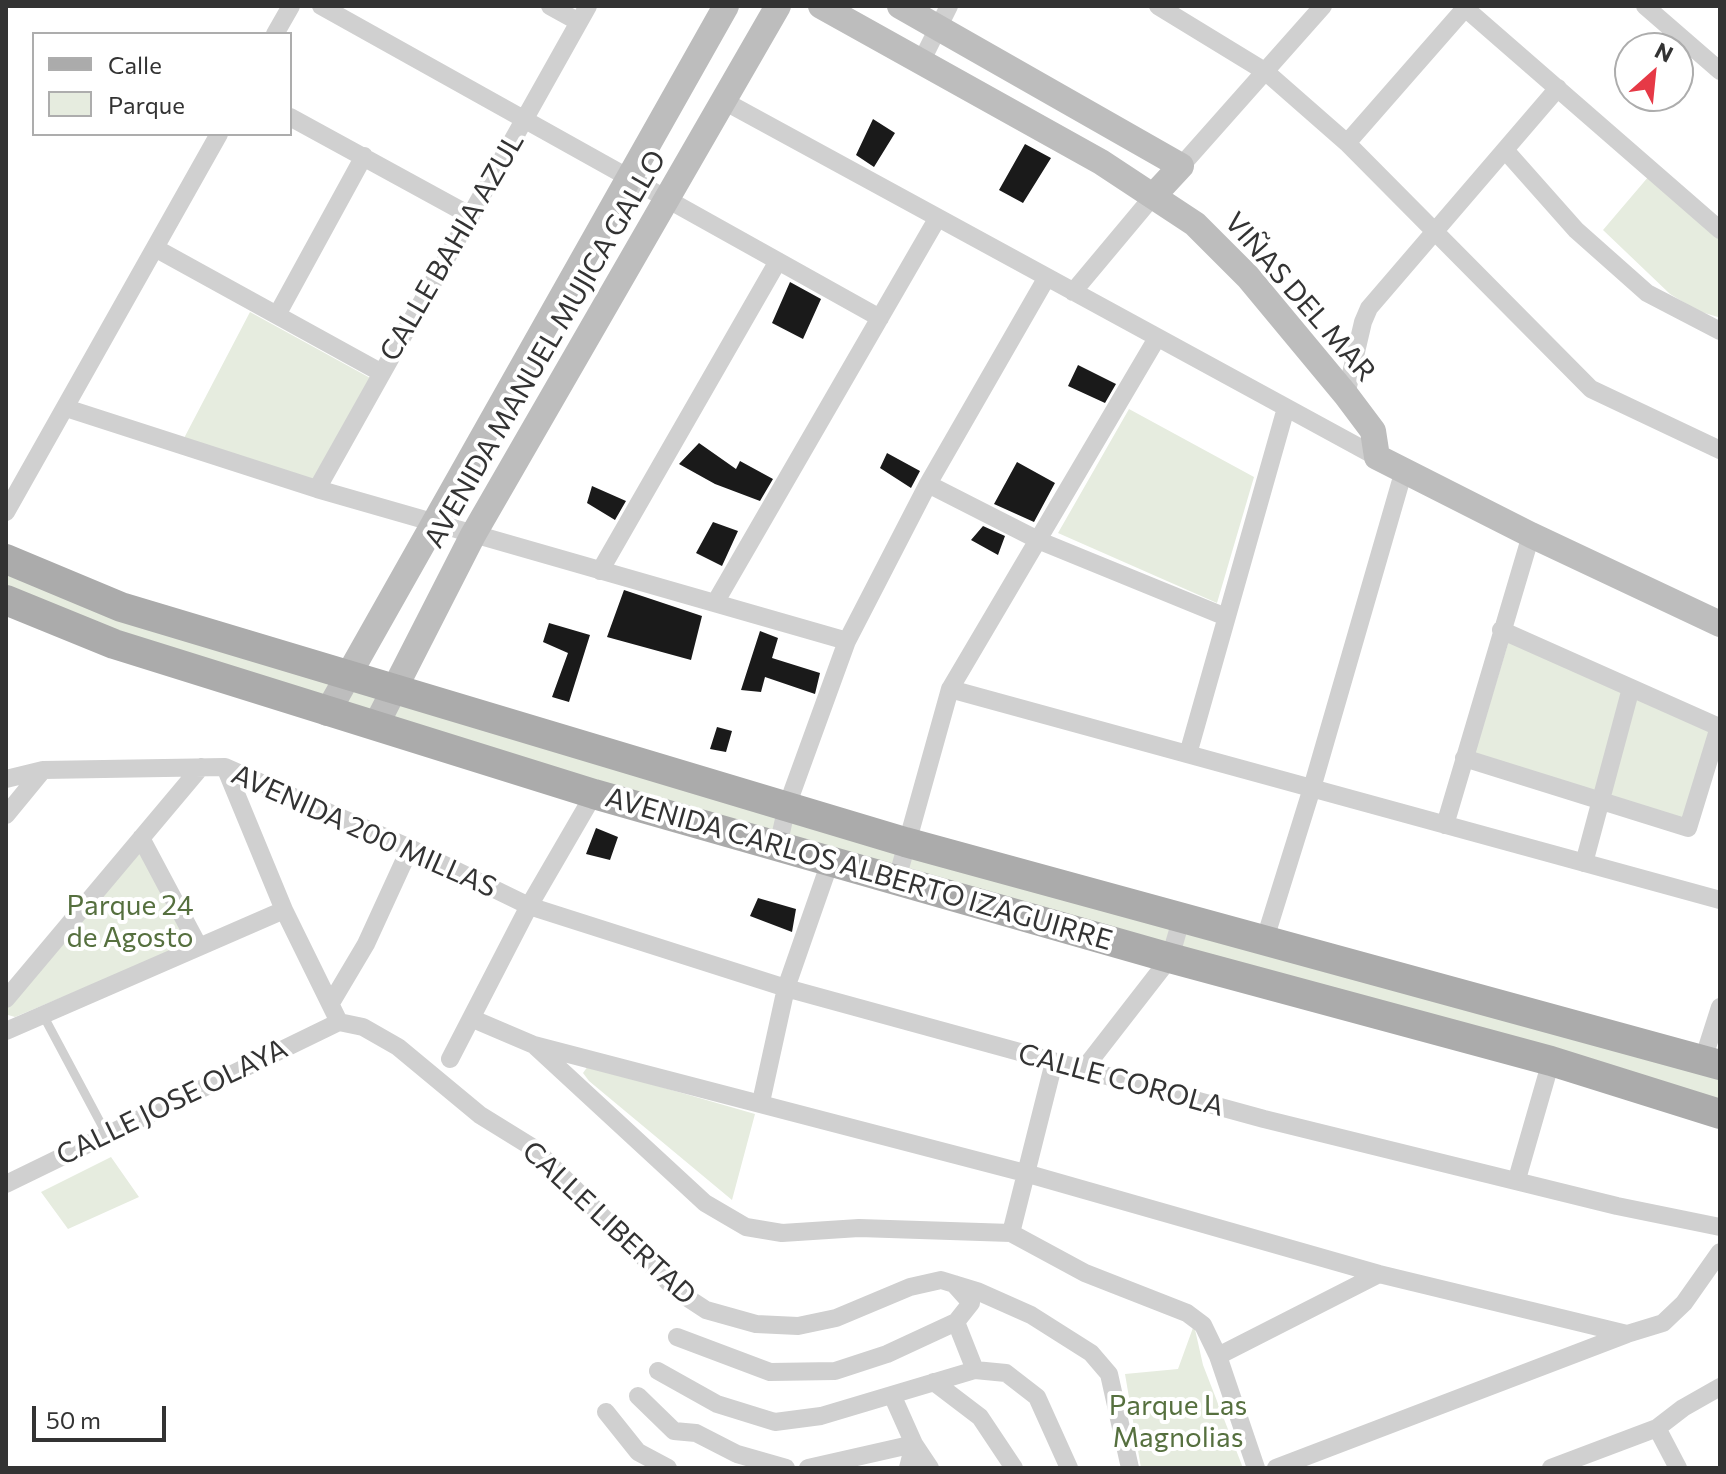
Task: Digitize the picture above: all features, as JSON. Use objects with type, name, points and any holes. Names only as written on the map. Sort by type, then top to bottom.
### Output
[{"type":"main road","name":"AVENIDA CARLOS ALBERTO IZAGUIRRE","points":[[6,559],[121,607],[905,842],[1712,1063]]},
{"type":"main road","name":"AVENIDA CARLOS ALBERTO IZAGUIRRE","points":[[6,600],[114,644],[594,794],[1170,958],[1551,1061],[1720,1114]]},
{"type":"street","points":[[276,32],[291,6]]},
{"type":"street","points":[[321,6],[880,318]]},
{"type":"street","points":[[550,6],[584,14]]},
{"type":"street","name":"AVENIDA MANUEL MUJICA GALLO","points":[[327,713],[726,6]]},
{"type":"street","name":"AVENIDA MANUEL MUJICA GALLO","points":[[375,727],[473,535],[778,6]]},
{"type":"street","name":"VIÑAS DEL MAR","points":[[821,6],[1155,194],[1195,224],[1248,277],[1346,395],[1373,431],[1377,457]]},
{"type":"street","points":[[900,6],[944,16],[1181,166]]},
{"type":"street","points":[[1158,6],[1266,72],[1347,143],[1434,235],[1591,389],[1720,450]]},
{"type":"street","points":[[1073,292],[1155,194],[1323,6]]},
{"type":"street","points":[[1645,6],[1720,71]]},
{"type":"street","points":[[1347,143],[1466,7],[1720,230]]},
{"type":"street","name":"CALLE BAHIA AZUL","points":[[317,489],[380,372],[584,14]]},
{"type":"street","points":[[921,62],[944,16]]},
{"type":"street","points":[[1346,395],[1369,308],[1558,88]]},
{"type":"street","points":[[724,101],[1377,457],[1531,535],[1720,624]]},
{"type":"street","points":[[292,118],[471,216]]},
{"type":"street","points":[[6,512],[218,136]]},
{"type":"street","points":[[1505,150],[1576,230],[1647,293],[1720,331]]},
{"type":"street","points":[[277,315],[364,156]]},
{"type":"street","points":[[715,603],[937,219]]},
{"type":"street","points":[[155,248],[380,372]]},
{"type":"street","points":[[600,571],[778,261]]},
{"type":"street","points":[[778,846],[787,806],[847,641],[928,484],[1047,277]]},
{"type":"street","points":[[897,879],[950,689],[1157,338]]},
{"type":"street","points":[[66,408],[317,489],[847,641]]},
{"type":"street","points":[[1188,754],[1286,408]]},
{"type":"street","points":[[1264,942],[1404,470]]},
{"type":"street","points":[[928,484],[1040,541],[1226,617]]},
{"type":"street","points":[[1445,825],[1531,535]]},
{"type":"street","points":[[1464,758],[1688,828],[1719,727],[1501,630]]},
{"type":"street","points":[[1584,863],[1631,688]]},
{"type":"street","points":[[950,689],[1720,900]]},
{"type":"street","points":[[6,999],[201,767]]},
{"type":"street","points":[[225,767],[284,910],[339,1022]]},
{"type":"street","name":"AVENIDA 200 MILLAS","points":[[6,779],[43,770],[225,767],[410,848],[529,906]]},
{"type":"street","points":[[6,815],[43,770]]},
{"type":"street","points":[[450,1059],[529,906],[594,794]]},
{"type":"street","points":[[141,838],[199,947]]},
{"type":"street","points":[[331,1003],[366,944],[410,848]]},
{"type":"street","points":[[761,1102],[786,988],[830,862]]},
{"type":"street","name":"CALLE COROLA","points":[[529,906],[786,988],[1264,1119],[1617,1206],[1720,1227]]},
{"type":"street","points":[[6,1031],[284,910]]},
{"type":"street","points":[[1083,1070],[1170,958],[1181,920]]},
{"type":"street","points":[[1712,1063],[1720,1007]]},
{"type":"street","points":[[473,1019],[534,1045],[1025,1173],[1379,1274],[1627,1334]]},
{"type":"street","name":"CALLE JOSE OLAYA","points":[[6,1184],[339,1022]]},
{"type":"street","name":"CALLE LIBERTAD","points":[[339,1022],[363,1027],[398,1047],[480,1115],[535,1149],[677,1291],[706,1310],[756,1324],[798,1326],[836,1318],[910,1287],[941,1280],[1031,1315],[1091,1353],[1109,1374],[1130,1468]]},
{"type":"street","points":[[534,1045],[705,1203],[746,1227],[782,1233],[859,1228],[1011,1233],[1085,1273],[1187,1313],[1203,1325],[1218,1356],[1256,1468]]},
{"type":"street","points":[[1517,1179],[1551,1061]]},
{"type":"street","points":[[1011,1233],[1054,1062]]},
{"type":"street","points":[[1276,1468],[1663,1323],[1684,1303],[1720,1252]]},
{"type":"street","points":[[1218,1356],[1379,1274]]},
{"type":"street","points":[[677,1337],[770,1372],[835,1371],[887,1354],[956,1322],[971,1303],[954,1284]]},
{"type":"street","points":[[956,1322],[975,1370]]},
{"type":"street","points":[[658,1371],[717,1404],[775,1422],[821,1416],[893,1397],[975,1370],[1006,1373],[1037,1397],[1069,1468]]},
{"type":"street","points":[[934,1382],[980,1417],[1014,1468]]},
{"type":"street","points":[[1551,1468],[1657,1428],[1683,1408],[1720,1387]]},
{"type":"street","points":[[638,1396],[674,1431],[696,1433],[737,1454],[786,1468]]},
{"type":"street","points":[[893,1397],[914,1444],[930,1468]]},
{"type":"street","points":[[606,1412],[638,1452],[668,1468]]},
{"type":"street","points":[[1657,1428],[1678,1468]]},
{"type":"street","points":[[808,1468],[914,1444]]},
{"type":"street","points":[[908,1468],[914,1444]]},
{"type":"lane","points":[[43,1015],[107,1135]]},
{"type":"green space","points":[[1649,176],[1720,237],[1718,317],[1698,311],[1670,294],[1603,230]]},
{"type":"green space","points":[[250,312],[372,379],[313,480],[182,442]]},
{"type":"green space","points":[[1129,409],[1254,477],[1217,603],[1058,533]]},
{"type":"green space","points":[[6,573],[1720,1078],[1720,1104],[566,772],[115,635],[6,589]]},
{"type":"green space","points":[[1510,637],[1625,688],[1598,795],[1474,756]]},
{"type":"green space","points":[[1634,696],[1716,728],[1688,823],[1607,801]]},
{"type":"green space","name":"Parque 24 de Agosto","points":[[134,853],[143,853],[184,935],[181,947],[15,1017],[8,1015],[6,1005]]},
{"type":"green space","points":[[588,1066],[755,1114],[732,1200],[589,1081],[583,1073]]},
{"type":"green space","points":[[111,1157],[139,1197],[68,1229],[41,1192]]},
{"type":"green space","name":"Parque Las Magnolias","points":[[1194,1325],[1203,1365],[1243,1468],[1141,1468],[1125,1374],[1178,1369]]},
{"type":"building","points":[[873,119],[895,133],[874,167],[856,155]]},
{"type":"building","points":[[1025,144],[1051,158],[1023,203],[999,190]]},
{"type":"building","points":[[790,282],[821,299],[803,339],[772,323]]},
{"type":"building","points":[[1078,365],[1116,384],[1105,403],[1068,386]]},
{"type":"building","points":[[699,443],[736,469],[740,461],[773,479],[760,501],[715,484],[679,464]]},
{"type":"building","points":[[887,453],[920,471],[911,488],[880,468]]},
{"type":"building","points":[[1017,462],[1055,483],[1034,522],[994,504]]},
{"type":"building","points":[[592,486],[626,501],[615,520],[587,503]]},
{"type":"building","points":[[713,522],[738,531],[722,566],[696,553]]},
{"type":"building","points":[[983,526],[1005,536],[998,555],[971,540]]},
{"type":"building","points":[[624,590],[702,616],[691,660],[607,637]]},
{"type":"building","points":[[549,623],[590,635],[569,702],[552,697],[568,653],[543,642]]},
{"type":"building","points":[[760,631],[778,638],[772,658],[820,673],[815,694],[765,677],[761,692],[741,690]]},
{"type":"building","points":[[717,727],[732,731],[726,752],[710,749]]},
{"type":"building","points":[[596,828],[618,837],[610,860],[586,854]]},
{"type":"building","points":[[758,898],[796,909],[792,932],[750,916]]}]
